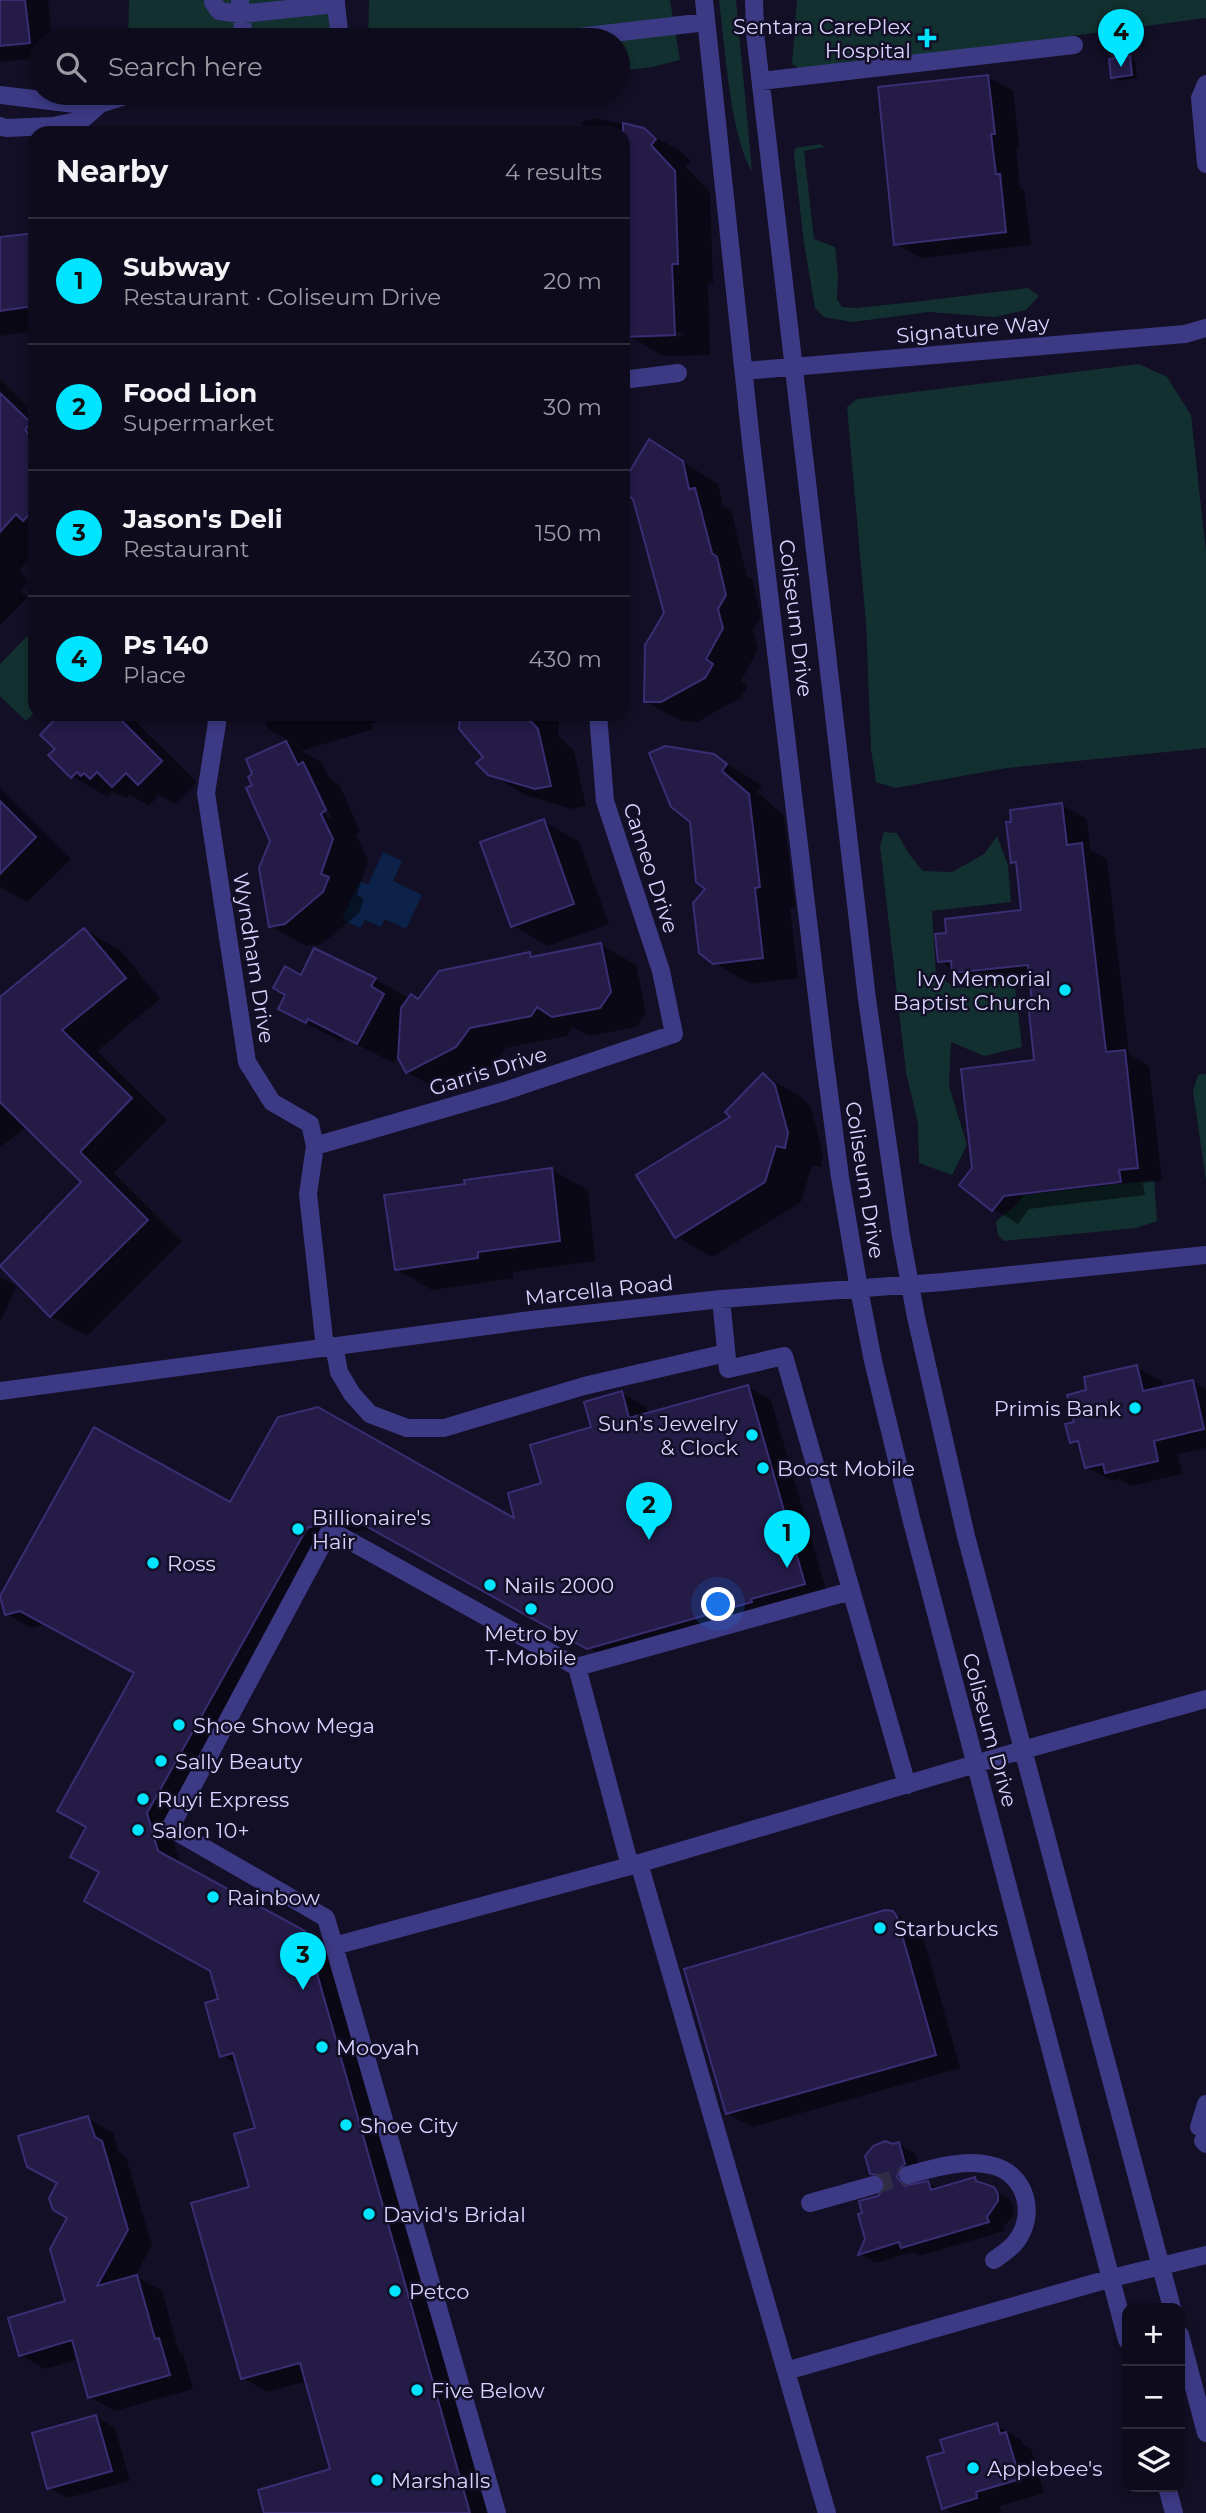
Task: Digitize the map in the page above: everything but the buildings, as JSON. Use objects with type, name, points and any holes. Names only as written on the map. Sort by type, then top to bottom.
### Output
[{"type":"street","name":"Coliseum Drive","points":[[704,0],[744,371],[824,1055],[840,1177],[859,1289],[891,1440],[1122,2319]]},
{"type":"street","name":"Coliseum Drive","points":[[754,0],[755,33],[867,999],[910,1285],[966,1536],[1171,2303]]},
{"type":"street","points":[[213,2],[219,11],[241,7],[336,2],[339,28]]},
{"type":"street","points":[[241,7],[243,28]]},
{"type":"street","points":[[630,31],[705,22]]},
{"type":"street","points":[[761,81],[1074,45]]},
{"type":"street","points":[[1206,84],[1200,98],[1206,164]]},
{"type":"street","points":[[0,95],[28,98]]},
{"type":"street","points":[[53,126],[82,120],[99,105]]},
{"type":"street","points":[[0,126],[28,127]]},
{"type":"street","name":"Signature Way","points":[[744,371],[1185,334],[1206,328]]},
{"type":"street","points":[[630,379],[678,373]]},
{"type":"street","name":"Wyndham Drive","points":[[217,721],[206,793],[247,1062],[272,1102],[310,1124],[315,1146]]},
{"type":"street","name":"Cameo Drive","points":[[599,721],[605,801],[661,971],[674,1034]]},
{"type":"street","name":"Garris Drive","points":[[315,1146],[505,1091],[674,1034]]},
{"type":"street","points":[[315,1146],[308,1194],[330,1347],[339,1372],[352,1394],[370,1414],[407,1429],[444,1429],[584,1386],[726,1353]]},
{"type":"street","name":"Marcella Road","points":[[0,1391],[531,1320],[721,1299],[1205,1260]]},
{"type":"street","points":[[721,1299],[728,1369],[784,1356],[907,1785]]},
{"type":"street","points":[[497,2513],[326,1918],[170,1828],[330,1530],[577,1667],[851,1591]]},
{"type":"street","points":[[577,1667],[827,2513]]},
{"type":"street","points":[[334,1946],[634,1865],[1206,1699]]},
{"type":"street","points":[[1203,2137],[1206,2104]]},
{"type":"street","points":[[908,2175],[949,2165],[975,2164],[1000,2167],[1016,2177],[1024,2193],[1027,2213],[1025,2223],[1015,2243],[994,2260]]},
{"type":"street","points":[[810,2203],[874,2185]]},
{"type":"street","points":[[786,2371],[1112,2278],[1206,2255]]},
{"type":"street","points":[[1185,2354],[1206,2433]]},
{"type":"street","points":[[1168,2492],[1174,2513]]},
{"type":"green space","points":[[129,0],[341,0],[339,28],[128,28]]},
{"type":"green space","points":[[369,0],[670,0],[680,60],[630,70],[630,28],[368,28]]},
{"type":"green space","points":[[719,0],[736,0],[752,171],[733,113]]},
{"type":"green space","name":"Sentara CarePlex Hospital","points":[[797,0],[1206,0],[1206,18],[805,72],[792,64]]},
{"type":"green space","points":[[820,144],[825,147],[804,151],[814,239],[835,247],[837,299],[842,307],[856,308],[1028,288],[1039,296],[1026,310],[995,317],[929,312],[852,322],[824,317],[815,308],[794,156],[795,148]]},
{"type":"green space","points":[[1139,364],[1167,377],[1191,415],[1206,552],[1206,748],[1007,768],[895,788],[876,782],[871,749],[866,623],[847,407],[857,399]]},
{"type":"green space","points":[[28,635],[26,721],[0,696],[0,664]]},
{"type":"green space","points":[[884,832],[897,833],[923,871],[952,872],[984,854],[997,836],[1008,865],[1011,902],[932,911],[936,975],[957,988],[1014,978],[1022,1047],[984,1056],[951,1042],[949,1086],[967,1145],[952,1175],[919,1163],[918,1124],[906,1072],[880,846]]},
{"type":"green space","points":[[1206,1074],[1206,1181],[1193,1091],[1198,1075]]},
{"type":"green space","points":[[1154,1180],[1157,1221],[1136,1228],[1004,1241],[998,1235],[996,1222],[1015,1206],[1023,1195]]},
{"type":"water","points":[[383,852],[402,861],[393,881],[422,895],[406,929],[385,919],[381,927],[365,920],[360,928],[342,919],[360,881],[368,885]]},
{"type":"tunnel","points":[[874,2185],[908,2175]]},
{"type":"place","name":"Sentara CarePlex Hospital","points":[[927,38]]},
{"type":"place","name":"Ps 140","points":[[1121,67]]},
{"type":"place","name":"Ivy Memorial Baptist Church","points":[[1065,990]]},
{"type":"place","name":"Primis Bank","points":[[1135,1408]]},
{"type":"place","name":"Sun’s Jewelry & Clock","points":[[752,1435]]},
{"type":"place","name":"Boost Mobile","points":[[763,1468]]},
{"type":"place","name":"Billionaire's Hair","points":[[298,1529]]},
{"type":"place","name":"Food Lion","points":[[649,1540]]},
{"type":"place","name":"Ross","points":[[153,1563]]},
{"type":"place","name":"Subway","points":[[787,1568]]},
{"type":"place","name":"Nails 2000","points":[[490,1585]]},
{"type":"place","name":"Metro by T-Mobile","points":[[531,1609]]},
{"type":"place","name":"Shoe Show Mega","points":[[179,1725]]},
{"type":"place","name":"Sally Beauty","points":[[161,1761]]},
{"type":"place","name":"Ruyi Express","points":[[143,1799]]},
{"type":"place","name":"Salon 10+","points":[[138,1830]]},
{"type":"place","name":"Rainbow","points":[[213,1897]]},
{"type":"place","name":"Starbucks","points":[[880,1928]]},
{"type":"place","name":"Jason's Deli","points":[[303,1990]]},
{"type":"place","name":"Mooyah","points":[[322,2047]]},
{"type":"place","name":"Shoe City","points":[[346,2125]]},
{"type":"place","name":"David's Bridal","points":[[369,2214]]},
{"type":"place","name":"Petco","points":[[395,2291]]},
{"type":"place","name":"Five Below","points":[[417,2390]]},
{"type":"place","name":"Applebee's","points":[[973,2468]]},
{"type":"place","name":"Marshalls","points":[[377,2480]]}]
